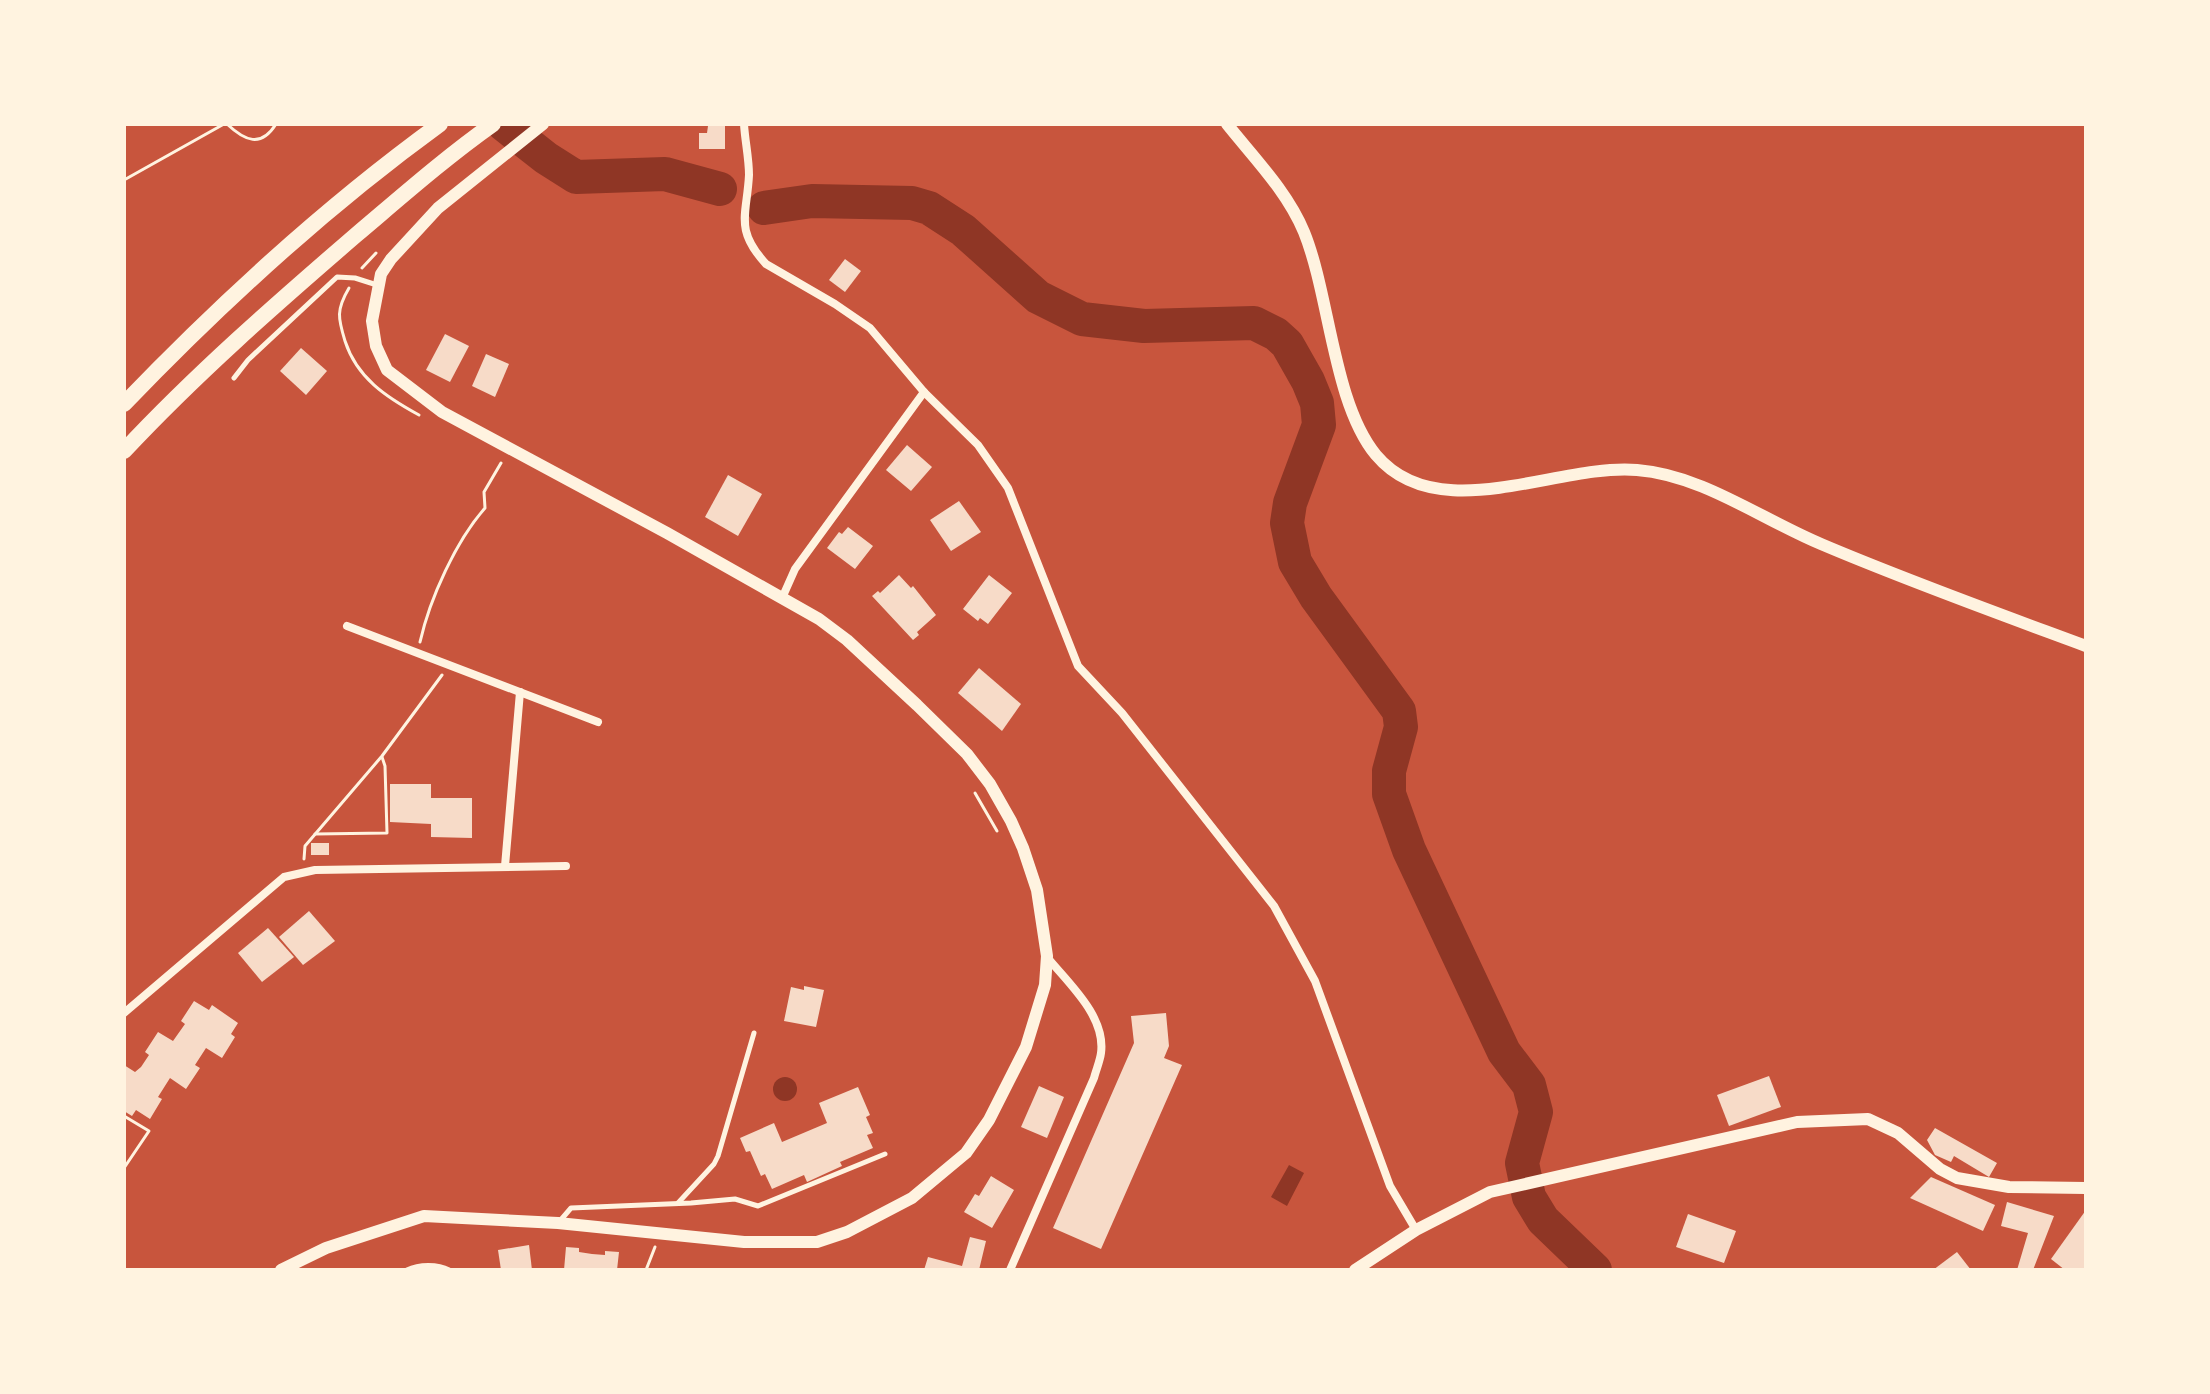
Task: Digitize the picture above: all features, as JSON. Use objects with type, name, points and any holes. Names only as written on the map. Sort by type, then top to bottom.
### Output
[{"type":"highway","points":[[124,451],[279,301],[454,152],[493,124]]},
{"type":"highway","points":[[124,404],[256,276],[363,183],[438,126]]},
{"type":"street","points":[[288,1269],[326,1248],[424,1216],[558,1223],[672,1236],[794,1244],[817,1242],[847,1232],[912,1198],[966,1153],[989,1120],[1026,1047],[1045,985],[1047,956],[1037,890],[1023,848],[990,784],[967,754],[847,640],[783,596],[442,412],[387,370],[380,357],[372,321],[381,274],[438,208],[543,124]]},
{"type":"street","points":[[744,124],[749,174],[743,211],[752,244],[766,264],[870,328],[924,392],[978,445],[1008,488],[1078,666],[1122,713],[1274,906],[1315,981],[1390,1186],[1416,1230]]},
{"type":"street","points":[[1227,124],[1287,201],[1300,225],[1358,425],[1377,457],[1402,476],[1429,487],[1469,490],[1615,469],[1650,471],[1684,480],[1823,545],[2086,646]]},
{"type":"street","points":[[783,596],[795,569],[924,392]]},
{"type":"street","points":[[347,626],[598,722]]},
{"type":"street","points":[[505,866],[520,692]]},
{"type":"street","points":[[124,1013],[284,877],[315,870],[566,866]]},
{"type":"street","points":[[1010,1270],[1102,1053],[1097,1023],[1047,956]]},
{"type":"street","points":[[1355,1270],[1416,1230],[1490,1192],[1797,1122],[1868,1119],[1898,1133],[1948,1175],[1993,1185],[2086,1188]]},
{"type":"lane","points":[[234,378],[248,360],[337,277],[355,278],[378,286]]},
{"type":"lane","points":[[678,1204],[718,1156],[754,1033]]},
{"type":"lane","points":[[558,1223],[571,1208],[735,1199],[758,1206],[885,1154]]},
{"type":"lane","points":[[407,1270],[439,1266],[449,1270]]},
{"type":"path","points":[[124,180],[226,124],[246,139],[253,140],[270,134],[276,124]]},
{"type":"path","points":[[381,249],[366,261],[355,278],[343,298],[337,318],[350,357],[377,390],[423,417]]},
{"type":"path","points":[[418,654],[426,614],[470,525],[485,508],[484,492],[502,461]]},
{"type":"path","points":[[302,873],[305,846],[382,756],[449,665]]},
{"type":"path","points":[[315,834],[387,833],[382,756]]},
{"type":"path","points":[[975,793],[1002,840]]},
{"type":"path","points":[[124,1116],[149,1131],[124,1168]]},
{"type":"shaded area","points":[[785,1077],[794,1080],[797,1089],[794,1098],[785,1101],[776,1098],[773,1089],[776,1080]]},
{"type":"shaded area","points":[[1289,1165],[1304,1173],[1287,1206],[1271,1197]]},
{"type":"building","points":[[708,126],[725,126],[725,149],[699,149],[699,133],[707,133]]},
{"type":"building","points":[[845,259],[861,271],[845,292],[829,280]]},
{"type":"building","points":[[445,334],[469,346],[450,382],[426,370]]},
{"type":"building","points":[[301,348],[327,371],[306,395],[280,371]]},
{"type":"building","points":[[486,354],[509,364],[495,397],[472,386]]},
{"type":"building","points":[[907,445],[932,467],[911,491],[886,470]]},
{"type":"building","points":[[728,475],[762,494],[738,536],[705,517]]},
{"type":"building","points":[[959,501],[981,532],[951,551],[930,520]]},
{"type":"building","points":[[848,527],[873,546],[855,569],[827,548],[839,532],[842,534]]},
{"type":"building","points":[[899,575],[911,588],[913,586],[936,615],[917,632],[919,635],[913,640],[872,596],[878,591],[880,593]]},
{"type":"building","points":[[989,575],[1012,593],[988,624],[980,618],[978,621],[963,609]]},
{"type":"building","points":[[979,668],[1021,704],[1002,731],[958,693]]},
{"type":"building","points":[[390,784],[431,784],[431,798],[472,798],[472,838],[431,837],[431,824],[390,822]]},
{"type":"building","points":[[311,843],[329,843],[329,855],[311,855]]},
{"type":"building","points":[[309,911],[335,941],[303,965],[279,937]]},
{"type":"building","points":[[268,928],[294,957],[262,982],[238,953]]},
{"type":"building","points":[[804,986],[824,990],[816,1027],[784,1021],[791,987],[804,990]]},
{"type":"building","points":[[194,1001],[209,1010],[212,1005],[238,1023],[231,1034],[235,1037],[222,1058],[206,1048],[195,1065],[200,1068],[186,1089],[170,1078],[158,1097],[162,1099],[150,1119],[136,1110],[132,1116],[124,1111],[124,1065],[135,1072],[141,1067],[149,1055],[145,1052],[158,1032],[173,1041],[185,1024],[181,1021]]},
{"type":"building","points":[[1166,1013],[1169,1046],[1164,1058],[1182,1065],[1101,1249],[1053,1228],[1134,1043],[1131,1016]]},
{"type":"building","points":[[1769,1076],[1781,1107],[1729,1126],[1717,1095]]},
{"type":"building","points":[[1039,1086],[1064,1097],[1047,1138],[1021,1127]]},
{"type":"building","points":[[858,1087],[870,1115],[866,1117],[873,1133],[867,1135],[873,1148],[840,1162],[842,1166],[807,1182],[804,1175],[772,1189],[765,1174],[761,1176],[750,1151],[746,1152],[740,1138],[774,1123],[782,1142],[827,1123],[819,1103]]},
{"type":"building","points":[[1935,1128],[1997,1163],[1989,1177],[1954,1156],[1951,1162],[1935,1155],[1927,1140]]},
{"type":"building","points":[[991,1176],[1014,1190],[992,1228],[964,1212],[975,1194],[979,1196]]},
{"type":"building","points":[[1931,1177],[1995,1205],[1983,1231],[1910,1198]]},
{"type":"building","points":[[2007,1202],[2054,1216],[2033,1270],[2017,1270],[2028,1233],[2001,1226]]},
{"type":"building","points":[[2086,1210],[2086,1270],[2065,1270],[2051,1259]]},
{"type":"building","points":[[1688,1214],[1736,1231],[1724,1263],[1676,1247]]},
{"type":"building","points":[[970,1237],[986,1241],[979,1270],[924,1270],[928,1257],[962,1266]]},
{"type":"building","points":[[529,1245],[532,1270],[501,1270],[498,1250]]},
{"type":"building","points":[[566,1247],[579,1248],[579,1252],[592,1254],[619,1252],[617,1270],[564,1270]]},
{"type":"building","points":[[1957,1252],[1971,1270],[1933,1270]]},
{"type":"waterway","points":[[503,124],[576,177],[665,174],[720,189]]},
{"type":"waterway","points":[[764,208],[812,201],[912,203],[929,208],[963,230],[1038,297],[1082,319],[1144,326],[1254,323],[1276,334],[1287,344],[1317,403],[1319,425],[1290,503],[1287,523],[1295,562],[1316,597],[1399,711],[1401,727],[1389,771],[1389,794],[1409,850],[1504,1052],[1529,1085],[1536,1112],[1522,1163],[1529,1197],[1543,1220],[1595,1270]]}]
